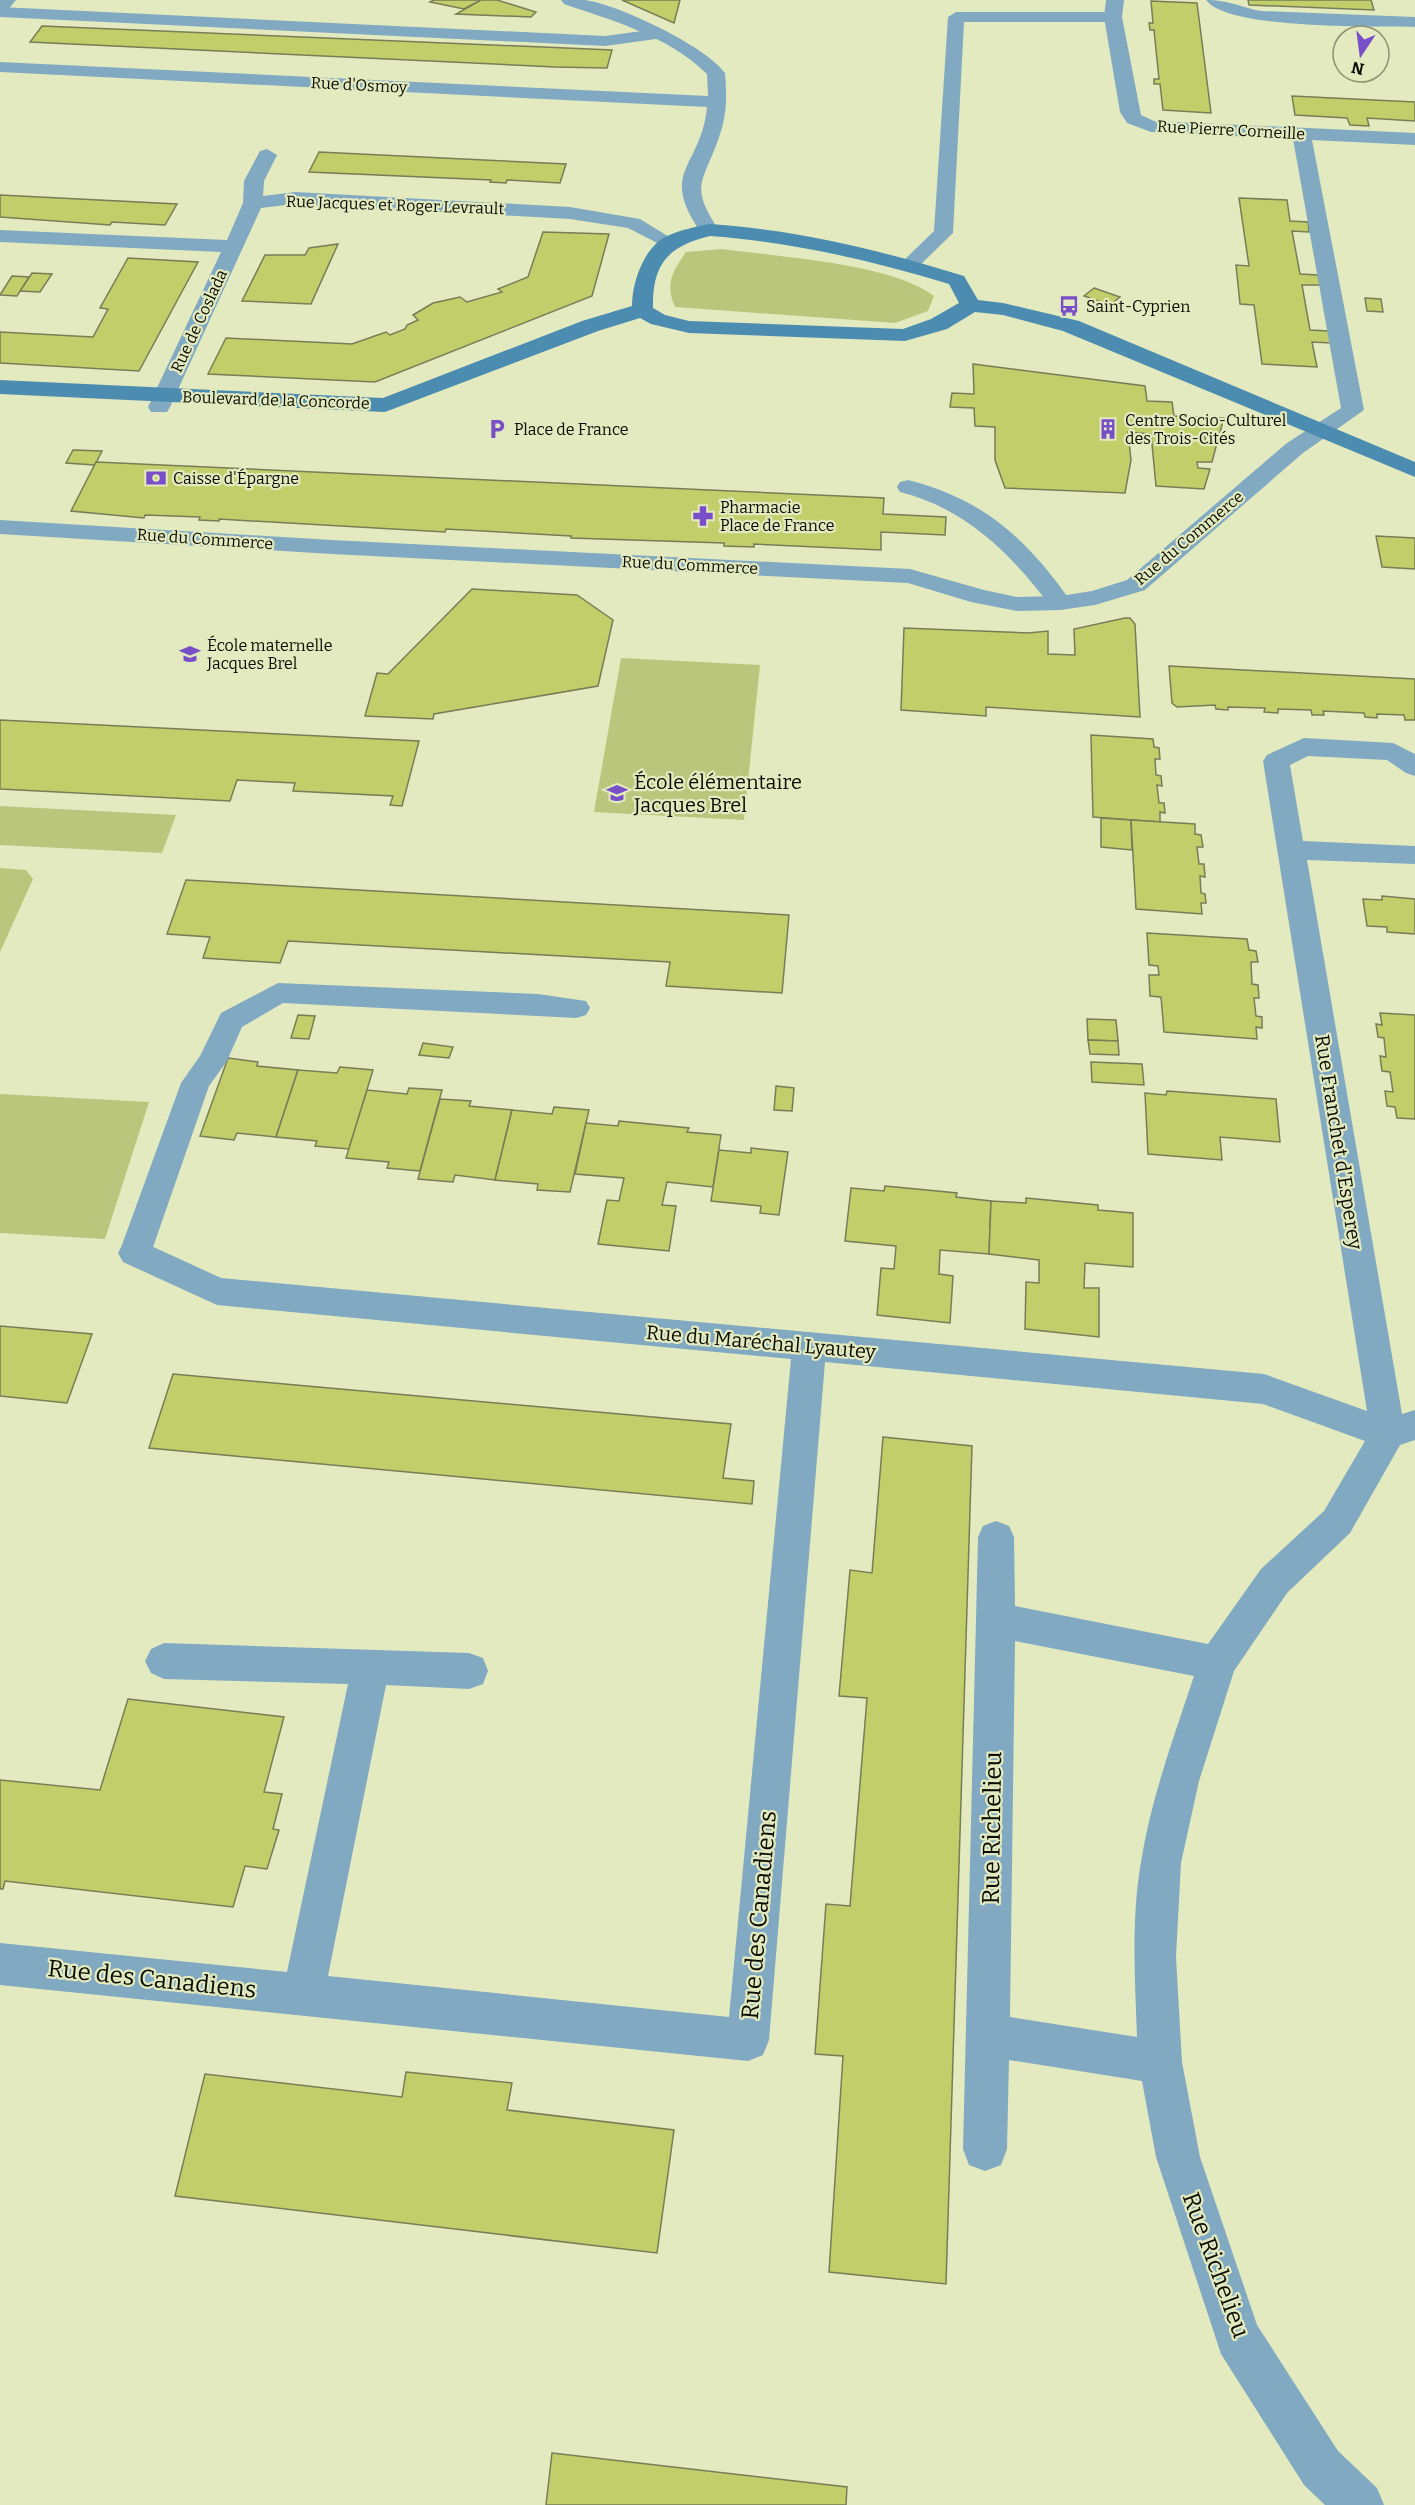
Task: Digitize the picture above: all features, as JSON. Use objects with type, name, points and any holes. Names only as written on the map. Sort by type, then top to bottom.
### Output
[{"type":"street","points":[[0,10],[7,0]]},
{"type":"street","points":[[570,0],[656,34],[710,65],[716,73],[717,102],[714,122],[689,188],[693,210],[709,230]]},
{"type":"street","points":[[1215,0],[1239,12],[1261,16],[1415,22]]},
{"type":"street","name":"Rue Pierre Corneille","points":[[1114,9],[1129,112],[1134,119],[1151,126],[1415,139]]},
{"type":"street","name":"Rue d'Osmoy","points":[[0,67],[717,102]]},
{"type":"street","name":"Rue du Commerce","points":[[0,527],[910,576],[980,597],[1017,604],[1060,603],[1095,597],[1136,585],[1295,448],[1353,410],[1302,134]]},
{"type":"street","points":[[0,236],[234,246],[253,203],[254,181],[267,155]]},
{"type":"street","name":"Rue Jacques et Roger Levrault","points":[[253,203],[295,198],[570,213],[633,224],[669,243]]},
{"type":"street","points":[[971,305],[957,280],[909,265],[794,239],[754,232],[709,230],[669,243],[653,263],[642,299],[643,310],[658,320],[689,327],[839,340],[905,335],[939,324],[971,305],[1003,309],[1071,326],[1415,470]]},
{"type":"street","name":"Rue de Coslada","points":[[162,401],[234,246]]},
{"type":"street","name":"Boulevard de la Concorde","points":[[0,387],[162,401],[385,405],[590,326],[643,310]]},
{"type":"street","name":"Rue Franchet d'Esperey","points":[[1401,1430],[1290,850],[1276,761],[1304,747],[1393,752],[1415,767]]},
{"type":"street","points":[[1290,850],[1415,855]]},
{"type":"street","name":"Rue du Maréchal Lyautey","points":[[135,1253],[217,1291],[1264,1389],[1401,1430]]},
{"type":"street","name":"Rue des Canadiens","points":[[0,1964],[748,2040],[809,1346]]},
{"type":"street","name":"Rue Richelieu","points":[[1359,2505],[1321,2468],[1238,2337],[1178,2157],[1160,2062],[1155,1957],[1161,1863],[1179,1781],[1217,1663],[1274,1581],[1337,1522],[1401,1430]]},
{"type":"street","name":"Rue Richelieu","points":[[985,2149],[996,1537]]},
{"type":"street","points":[[996,1620],[1217,1663]]},
{"type":"street","points":[[164,1661],[469,1671]]},
{"type":"street","points":[[303,1994],[372,1667]]},
{"type":"street","points":[[988,2035],[1160,2062]]},
{"type":"lane","points":[[909,265],[944,233],[956,17],[1114,9]]},
{"type":"lane","points":[[0,10],[605,40],[656,34]]},
{"type":"lane","points":[[908,487],[958,502],[1007,542],[1038,573],[1060,603]]},
{"type":"lane","points":[[135,1253],[196,1083],[212,1061],[231,1020],[278,993],[538,1004],[576,1008]]},
{"type":"green space","points":[[722,249],[863,269],[915,285],[934,296],[928,311],[895,323],[675,307],[670,285],[677,266],[686,252]]},
{"type":"green space","points":[[621,658],[760,665],[744,820],[594,812]]},
{"type":"green space","points":[[0,806],[176,815],[162,853],[0,845]]},
{"type":"green space","points":[[0,868],[26,870],[33,879],[0,952]]},
{"type":"green space","points":[[0,1094],[149,1102],[105,1239],[0,1233]]},
{"type":"building","points":[[434,0],[481,0],[464,9],[430,2]]},
{"type":"building","points":[[481,0],[497,0],[536,12],[531,17],[456,14]]},
{"type":"building","points":[[622,0],[680,0],[674,23]]},
{"type":"building","points":[[1248,0],[1371,0],[1374,10],[1249,5]]},
{"type":"building","points":[[1151,1],[1197,3],[1211,113],[1163,110],[1160,84],[1154,84],[1154,79],[1159,79],[1154,30],[1150,30],[1149,23],[1153,23]]},
{"type":"building","points":[[42,26],[612,50],[607,68],[30,42]]},
{"type":"building","points":[[1292,96],[1415,102],[1415,121],[1367,118],[1369,126],[1350,125],[1347,118],[1295,115]]},
{"type":"building","points":[[319,152],[566,164],[560,183],[507,180],[506,183],[490,182],[491,180],[309,172]]},
{"type":"building","points":[[0,195],[177,204],[165,225],[112,222],[110,225],[0,217]]},
{"type":"building","points":[[1239,198],[1287,200],[1290,221],[1308,222],[1309,232],[1292,231],[1300,274],[1318,275],[1320,285],[1302,285],[1310,330],[1329,331],[1331,343],[1312,342],[1317,367],[1262,364],[1254,305],[1240,304],[1236,265],[1249,266]]},
{"type":"building","points":[[543,232],[609,234],[592,296],[375,382],[208,374],[226,338],[352,344],[386,332],[390,335],[405,329],[407,325],[418,320],[413,315],[433,303],[460,297],[467,302],[502,292],[498,289],[528,277]]},
{"type":"building","points":[[338,244],[311,304],[242,301],[265,255],[305,255],[309,248]]},
{"type":"building","points":[[128,258],[198,262],[139,371],[0,363],[0,332],[93,337],[108,309],[100,308]]},
{"type":"building","points":[[32,273],[52,274],[40,292],[20,291]]},
{"type":"building","points":[[12,276],[29,277],[17,296],[0,295]]},
{"type":"building","points":[[1094,288],[1120,297],[1110,305],[1084,296]]},
{"type":"building","points":[[1365,298],[1381,299],[1383,312],[1367,311]]},
{"type":"building","name":"Centre Socio-Culturel des Trois-Cités","points":[[973,364],[1145,386],[1147,401],[1172,402],[1174,416],[1224,418],[1219,436],[1205,436],[1206,443],[1217,443],[1212,462],[1197,462],[1198,468],[1210,469],[1204,489],[1156,486],[1151,434],[1128,432],[1131,460],[1125,493],[1005,488],[995,460],[995,427],[975,426],[974,408],[950,407],[952,393],[974,394]]},
{"type":"building","points":[[73,450],[102,451],[95,465],[66,463]]},
{"type":"building","points":[[96,462],[884,498],[883,514],[946,517],[945,535],[881,532],[881,550],[754,544],[754,547],[724,546],[724,543],[571,538],[571,536],[446,529],[445,532],[219,519],[219,521],[199,520],[200,517],[145,515],[144,518],[71,511]]},
{"type":"building","points":[[1376,536],[1415,538],[1415,569],[1382,567]]},
{"type":"building","points":[[472,589],[577,595],[613,620],[598,686],[434,714],[433,719],[365,716],[377,673],[388,674]]},
{"type":"building","points":[[1130,618],[1135,624],[1140,717],[986,707],[986,716],[901,710],[904,628],[1028,633],[1048,631],[1048,654],[1075,655],[1074,629]]},
{"type":"building","points":[[1169,666],[1415,679],[1415,720],[1405,720],[1404,715],[1377,714],[1377,718],[1365,717],[1364,713],[1323,711],[1324,715],[1312,715],[1311,710],[1278,709],[1278,713],[1264,712],[1265,708],[1216,709],[1215,705],[1177,707],[1172,703]]},
{"type":"building","points":[[0,720],[419,741],[402,806],[390,805],[393,796],[293,791],[295,783],[237,780],[230,801],[0,789]]},
{"type":"building","points":[[1091,735],[1153,739],[1154,747],[1159,748],[1160,759],[1155,759],[1156,775],[1161,776],[1162,786],[1157,785],[1159,803],[1164,803],[1165,813],[1160,812],[1160,822],[1093,817]]},
{"type":"building","points":[[1101,818],[1131,820],[1132,850],[1101,847]]},
{"type":"building","points":[[1131,820],[1195,824],[1195,834],[1201,835],[1203,847],[1197,847],[1199,864],[1204,864],[1205,877],[1200,876],[1201,893],[1205,894],[1206,903],[1201,903],[1202,914],[1136,909]]},
{"type":"building","points":[[186,880],[789,915],[782,993],[666,986],[670,962],[288,941],[280,963],[203,958],[210,937],[167,934]]},
{"type":"building","points":[[1382,896],[1415,899],[1415,934],[1387,932],[1387,927],[1367,926],[1363,899],[1382,900]]},
{"type":"building","points":[[1147,933],[1247,939],[1249,950],[1256,951],[1258,962],[1251,962],[1252,984],[1258,985],[1259,998],[1254,998],[1256,1016],[1262,1017],[1262,1028],[1256,1027],[1257,1039],[1164,1032],[1161,997],[1150,996],[1149,975],[1159,975],[1158,966],[1149,965]]},
{"type":"building","points":[[1380,1013],[1415,1015],[1415,1119],[1397,1118],[1395,1107],[1387,1106],[1385,1091],[1393,1092],[1390,1072],[1382,1071],[1380,1056],[1386,1057],[1384,1038],[1378,1037],[1376,1024],[1382,1025]]},
{"type":"building","points":[[298,1015],[315,1016],[309,1039],[291,1038]]},
{"type":"building","points":[[1087,1019],[1116,1020],[1118,1041],[1088,1040]]},
{"type":"building","points":[[1088,1040],[1118,1041],[1119,1055],[1090,1054]]},
{"type":"building","points":[[423,1043],[453,1047],[449,1058],[419,1055]]},
{"type":"building","points":[[228,1058],[258,1062],[257,1066],[298,1070],[276,1137],[237,1133],[234,1140],[200,1136]]},
{"type":"building","points":[[1091,1062],[1142,1064],[1144,1085],[1092,1082]]},
{"type":"building","points":[[340,1067],[373,1070],[349,1149],[315,1146],[317,1141],[276,1137],[298,1070],[337,1073]]},
{"type":"building","points":[[776,1086],[794,1088],[792,1111],[774,1110]]},
{"type":"building","points":[[409,1088],[442,1090],[420,1171],[387,1168],[389,1162],[346,1158],[367,1090],[407,1094]]},
{"type":"building","points":[[1167,1091],[1276,1099],[1280,1142],[1220,1137],[1222,1160],[1148,1154],[1145,1093],[1166,1095]]},
{"type":"building","points":[[440,1099],[471,1101],[469,1106],[512,1110],[495,1180],[455,1175],[453,1182],[418,1179]]},
{"type":"building","points":[[554,1107],[589,1110],[570,1192],[537,1190],[538,1184],[495,1180],[512,1110],[552,1114]]},
{"type":"building","points":[[619,1121],[689,1128],[687,1132],[721,1135],[713,1187],[667,1182],[662,1205],[676,1206],[669,1251],[598,1244],[607,1200],[619,1201],[624,1178],[575,1174],[586,1123],[618,1126]]},
{"type":"building","points":[[751,1148],[788,1152],[779,1215],[760,1213],[761,1206],[711,1201],[719,1150],[751,1153]]},
{"type":"building","points":[[885,1186],[957,1193],[956,1197],[991,1201],[989,1254],[940,1250],[939,1274],[953,1276],[950,1323],[877,1315],[881,1268],[894,1269],[896,1246],[845,1241],[851,1188],[884,1191]]},
{"type":"building","points":[[1026,1198],[1098,1205],[1098,1210],[1133,1213],[1133,1267],[1085,1263],[1084,1288],[1099,1288],[1099,1337],[1025,1329],[1026,1282],[1039,1283],[1039,1260],[989,1254],[991,1201],[1026,1203]]},
{"type":"building","points":[[0,1326],[92,1334],[67,1403],[0,1396]]},
{"type":"building","points":[[173,1374],[731,1424],[723,1478],[754,1481],[752,1504],[149,1448]]},
{"type":"building","points":[[883,1437],[972,1446],[946,2284],[829,2272],[843,2056],[815,2054],[826,1904],[850,1906],[867,1698],[839,1696],[850,1570],[872,1573]]},
{"type":"building","points":[[128,1699],[284,1717],[264,1792],[282,1794],[273,1829],[279,1830],[267,1869],[245,1866],[233,1907],[5,1881],[3,1889],[0,1889],[0,1780],[100,1790]]},
{"type":"building","points":[[406,2072],[512,2083],[507,2110],[674,2130],[657,2253],[175,2196],[205,2074],[402,2097]]},
{"type":"building","points":[[552,2453],[847,2487],[846,2505],[546,2505]]},
{"type":"place","name":"Saint-Cyprien","points":[[1069,306]]},
{"type":"place","name":"Place de France","points":[[497,429]]},
{"type":"place","name":"Centre Socio-Culturel des Trois-Cités","points":[[1108,429]]},
{"type":"place","name":"Caisse d'Épargne","points":[[156,478]]},
{"type":"place","name":"Pharmacie Place de France","points":[[703,516]]},
{"type":"place","name":"École maternelle Jacques Brel","points":[[190,654]]},
{"type":"place","name":"École élémentaire Jacques Brel","points":[[617,793]]}]
